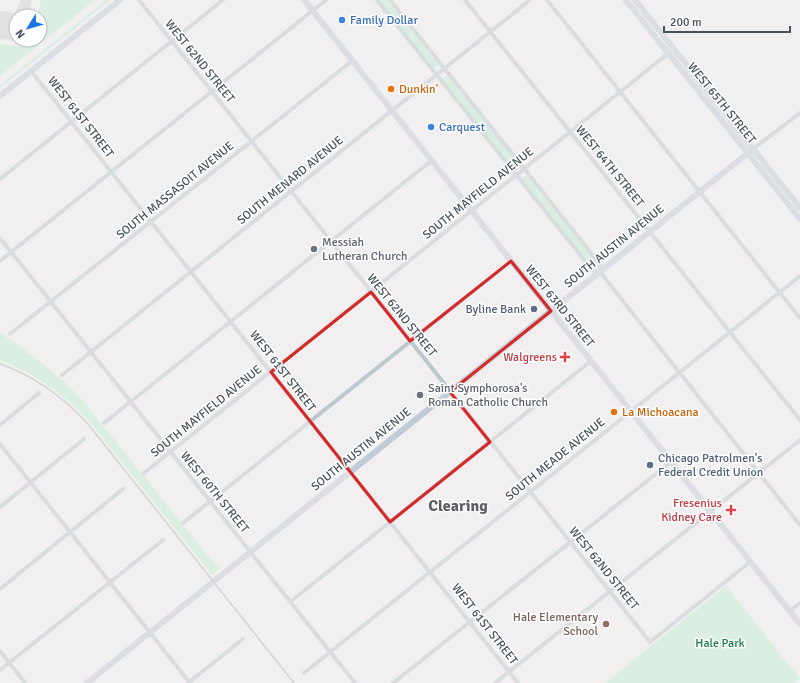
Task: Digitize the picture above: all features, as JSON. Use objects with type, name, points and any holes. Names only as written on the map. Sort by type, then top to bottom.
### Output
[{"type":"street","points":[[0,96],[120,0]]},
{"type":"street","name":"WEST 62ND STREET","points":[[139,0],[650,642],[750,562]]},
{"type":"street","points":[[0,179],[223,0]]},
{"type":"street","name":"WEST 63RD STREET","points":[[304,0],[800,624]]},
{"type":"street","points":[[0,260],[326,0]]},
{"type":"street","points":[[377,0],[593,271],[600,272]]},
{"type":"street","points":[[390,0],[600,265],[600,272],[800,525]]},
{"type":"street","name":"WEST 64TH STREET","points":[[465,0],[800,420]]},
{"type":"street","name":"SOUTH MENARD AVENUE","points":[[62,375],[530,0]]},
{"type":"street","points":[[547,0],[800,318]]},
{"type":"street","name":"WEST 65TH STREET","points":[[626,0],[800,219]]},
{"type":"street","name":"WEST 65TH STREET","points":[[635,0],[800,208]]},
{"type":"street","name":"SOUTH MAYFIELD AVENUE","points":[[144,473],[674,49]]},
{"type":"street","name":"SOUTH MASSASOIT AVENUE","points":[[10,334],[352,61]]},
{"type":"street","name":"WEST 61ST STREET","points":[[32,71],[518,683]]},
{"type":"street","name":"SOUTH AUSTIN AVENUE","points":[[87,683],[800,113]]},
{"type":"street","points":[[104,423],[432,161]]},
{"type":"street","name":"WEST 60TH STREET","points":[[0,238],[354,683]]},
{"type":"street","points":[[183,523],[510,261]]},
{"type":"street","name":"SOUTH MEADE AVENUE","points":[[304,673],[800,276]]},
{"type":"street","points":[[290,602],[591,361]]},
{"type":"street","points":[[0,425],[39,394]]},
{"type":"street","points":[[0,506],[84,439]]},
{"type":"street","points":[[495,683],[800,440]]},
{"type":"street","points":[[0,444],[189,683],[243,639]]},
{"type":"street","points":[[393,683],[671,462]]},
{"type":"street","points":[[0,588],[123,489]]},
{"type":"street","points":[[0,670],[163,540]]},
{"type":"street","points":[[790,611],[800,603]]},
{"type":"street","points":[[0,651],[25,683]]},
{"type":"highlighted area","points":[[511,261],[551,311],[450,392],[490,442],[390,522],[271,372],[371,292],[410,341]]},
{"type":"green space","points":[[41,0],[95,0],[48,38],[48,8],[39,8]]},
{"type":"green space","points":[[106,0],[110,0],[0,88],[0,85]]},
{"type":"green space","points":[[379,0],[387,0],[439,65],[434,69]]},
{"type":"green space","points":[[0,44],[8,45],[8,48],[35,48],[0,76]]},
{"type":"green space","points":[[447,75],[519,165],[514,169],[442,79]]},
{"type":"green space","points":[[526,175],[598,265],[593,269],[522,179]]},
{"type":"green space","points":[[0,333],[44,364],[83,401],[219,569],[212,575],[90,422],[80,412],[49,386],[26,372],[0,360]]},
{"type":"green space","name":"Hale Park","points":[[726,586],[800,679],[794,683],[605,683]]},
{"type":"taxiway","points":[[24,8],[26,0]]},
{"type":"taxiway","points":[[0,24],[8,23]]},
{"type":"runway","points":[[0,25],[8,26]]},
{"type":"railway","points":[[0,364],[13,369],[48,388],[69,405],[88,424],[294,683]]},
{"type":"place","name":"Family Dollar","points":[[342,20]]},
{"type":"place","name":"Dunkin'","points":[[391,89]]},
{"type":"place","name":"Carquest","points":[[431,127]]},
{"type":"place","name":"Messiah Lutheran Church","points":[[314,249]]},
{"type":"place","name":"Byline Bank","points":[[534,309]]},
{"type":"place","name":"Walgreens","points":[[565,357]]},
{"type":"place","name":"Saint Symphorosa's Roman Catholic Church","points":[[420,395]]},
{"type":"place","name":"La Michoacana","points":[[614,412]]},
{"type":"place","name":"Chicago Patrolmen's Federal Credit Union","points":[[650,465]]},
{"type":"place","name":"Fresenius Kidney Care","points":[[731,510]]},
{"type":"place","name":"Hale Elementary School","points":[[606,624]]},
{"type":"district","name":"Clearing","points":[[458,505]]}]
